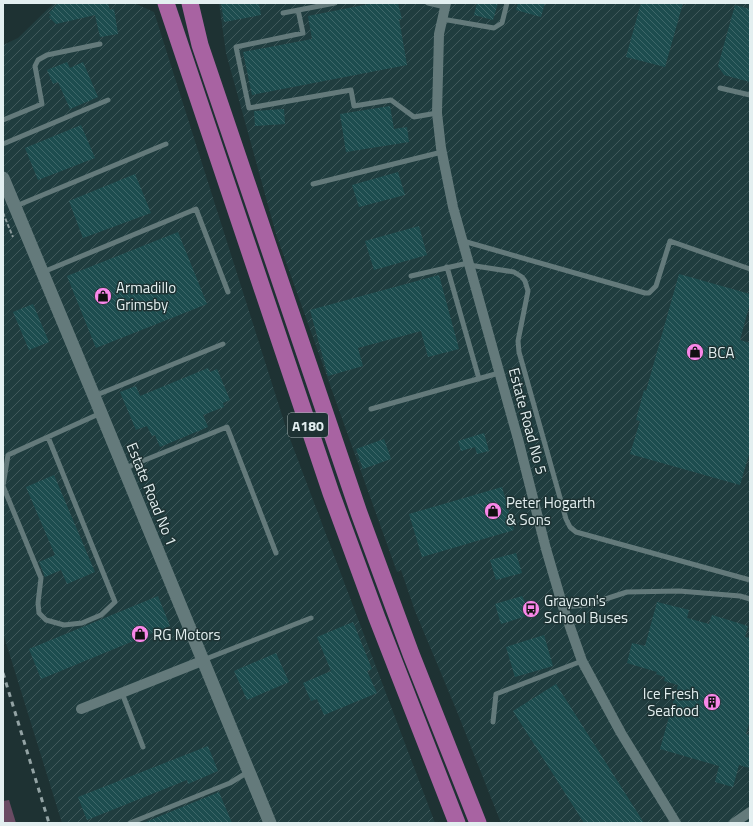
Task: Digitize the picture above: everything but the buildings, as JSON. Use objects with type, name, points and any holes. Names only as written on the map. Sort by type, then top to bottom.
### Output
[{"type":"highway","name":"A180","points":[[166,3],[331,494],[382,632],[457,823]]},
{"type":"highway","name":"A180","points":[[190,3],[200,45],[343,468],[411,654],[478,823]]},
{"type":"street","name":"Estate Road No 5","points":[[445,5],[439,34],[438,113],[442,152],[462,242],[518,439],[546,549],[582,661],[621,733],[676,823]]},
{"type":"street","name":"Estate Road No 1","points":[[3,178],[270,823]]},
{"type":"street","points":[[81,709],[202,661]]},
{"type":"street","points":[[734,823],[750,812]]},
{"type":"lane","points":[[283,13],[312,5],[335,3]]},
{"type":"lane","points":[[428,3],[445,5]]},
{"type":"lane","points":[[442,19],[494,28],[502,23],[508,3]]},
{"type":"lane","points":[[298,10],[303,33],[236,47],[249,108],[351,90],[354,106],[391,100],[414,117],[438,113]]},
{"type":"lane","points":[[3,120],[42,104],[35,66],[38,60],[47,55],[100,44]]},
{"type":"lane","points":[[720,88],[750,95]]},
{"type":"lane","points":[[3,144],[108,100]]},
{"type":"lane","points":[[15,206],[166,144]]},
{"type":"lane","points":[[313,184],[442,152]]},
{"type":"lane","points":[[42,272],[196,208],[228,292]]},
{"type":"lane","points":[[462,242],[645,293],[649,293],[656,286],[670,241],[750,269]]},
{"type":"lane","points":[[410,276],[447,267],[469,264],[514,272],[525,281],[528,290],[518,341],[519,352],[564,512],[570,527],[576,532],[750,580]]},
{"type":"lane","points":[[447,267],[479,379]]},
{"type":"lane","points":[[94,396],[223,344]]},
{"type":"lane","points":[[371,409],[499,373]]},
{"type":"lane","points":[[48,437],[115,602],[101,615],[82,623],[64,625],[46,620],[39,613],[38,603],[41,578],[3,486],[8,455],[101,413]]},
{"type":"lane","points":[[124,468],[226,427],[276,553]]},
{"type":"lane","points":[[564,607],[587,605],[626,592],[679,591],[740,596],[750,599]]},
{"type":"lane","points":[[202,661],[311,618]]},
{"type":"lane","points":[[493,722],[496,694],[582,661]]},
{"type":"lane","points":[[122,693],[143,747]]},
{"type":"lane","points":[[130,823],[230,783],[248,772]]},
{"type":"shaded area","points":[[54,3],[134,3],[154,12],[287,431],[435,823],[62,823],[3,633],[3,45],[18,38]]},
{"type":"shaded area","points":[[219,3],[750,3],[750,823],[501,823],[415,611],[401,570],[397,572],[276,234],[226,53]]},
{"type":"shaded area","points":[[9,800],[16,823],[3,823],[3,801]]},
{"type":"railway","points":[[3,673],[49,823]]},
{"type":"place","name":"Armadillo Grimsby","points":[[103,296]]},
{"type":"place","name":"BCA","points":[[695,352]]},
{"type":"place","name":"Peter Hogarth & Sons","points":[[493,511]]},
{"type":"place","name":"Grayson's School Buses","points":[[531,609]]},
{"type":"place","name":"RG Motors","points":[[140,634]]},
{"type":"place","name":"Ice Fresh Seafood","points":[[712,702]]}]
